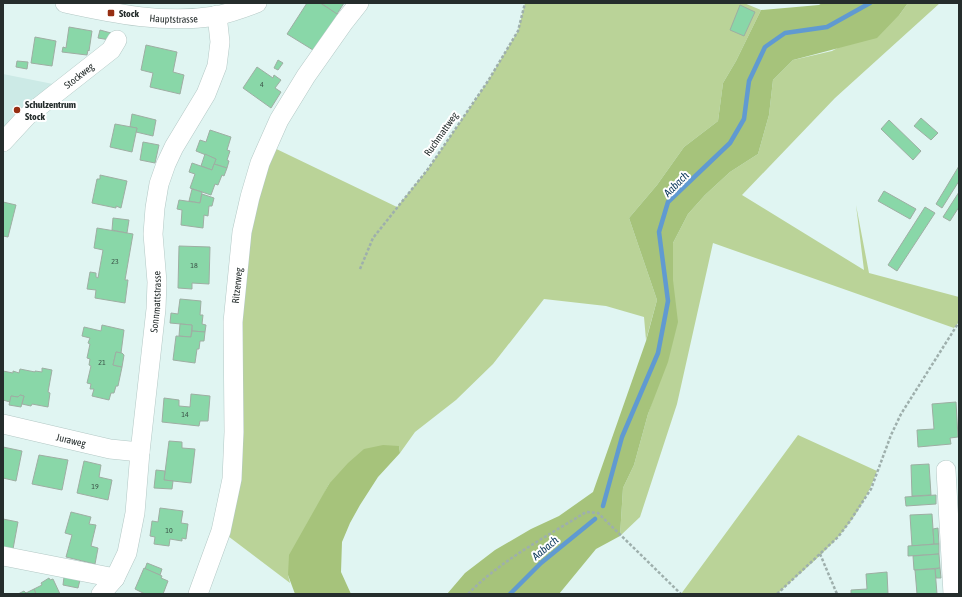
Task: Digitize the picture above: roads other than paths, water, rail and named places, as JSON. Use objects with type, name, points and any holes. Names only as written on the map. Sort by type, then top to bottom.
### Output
[{"type":"street","name":"Hauptstrasse","points":[[65,3],[138,17],[186,18],[217,16],[257,3]]},
{"type":"street","name":"Ritzerweg","points":[[198,594],[221,531],[232,479],[234,432],[233,322],[242,232],[250,197],[260,163],[279,120],[306,76],[359,3]]},
{"type":"street","name":"Sonnmattstrasse","points":[[101,594],[114,578],[127,553],[135,513],[156,302],[157,282],[153,234],[159,184],[166,164],[182,133],[206,94],[218,66],[220,42],[217,16]]},
{"type":"street","name":"Stockweg","points":[[3,142],[27,116],[111,50],[117,40]]},
{"type":"street","name":"Juraweg","points":[[3,424],[110,449],[140,452]]},
{"type":"street","points":[[946,470],[953,594]]},
{"type":"street","points":[[3,556],[114,578]]},
{"type":"waterway","name":"Aabach","points":[[603,506],[622,437],[658,353],[668,301],[659,232],[668,202],[730,143],[744,119],[749,81],[765,47],[785,33],[827,27],[870,3]]},
{"type":"waterway","name":"Aabach","points":[[510,594],[541,563],[595,519]]},
{"type":"place","name":"Stock","points":[[111,13]]},
{"type":"place","name":"Schulzentrum Stock","points":[[17,110]]}]
